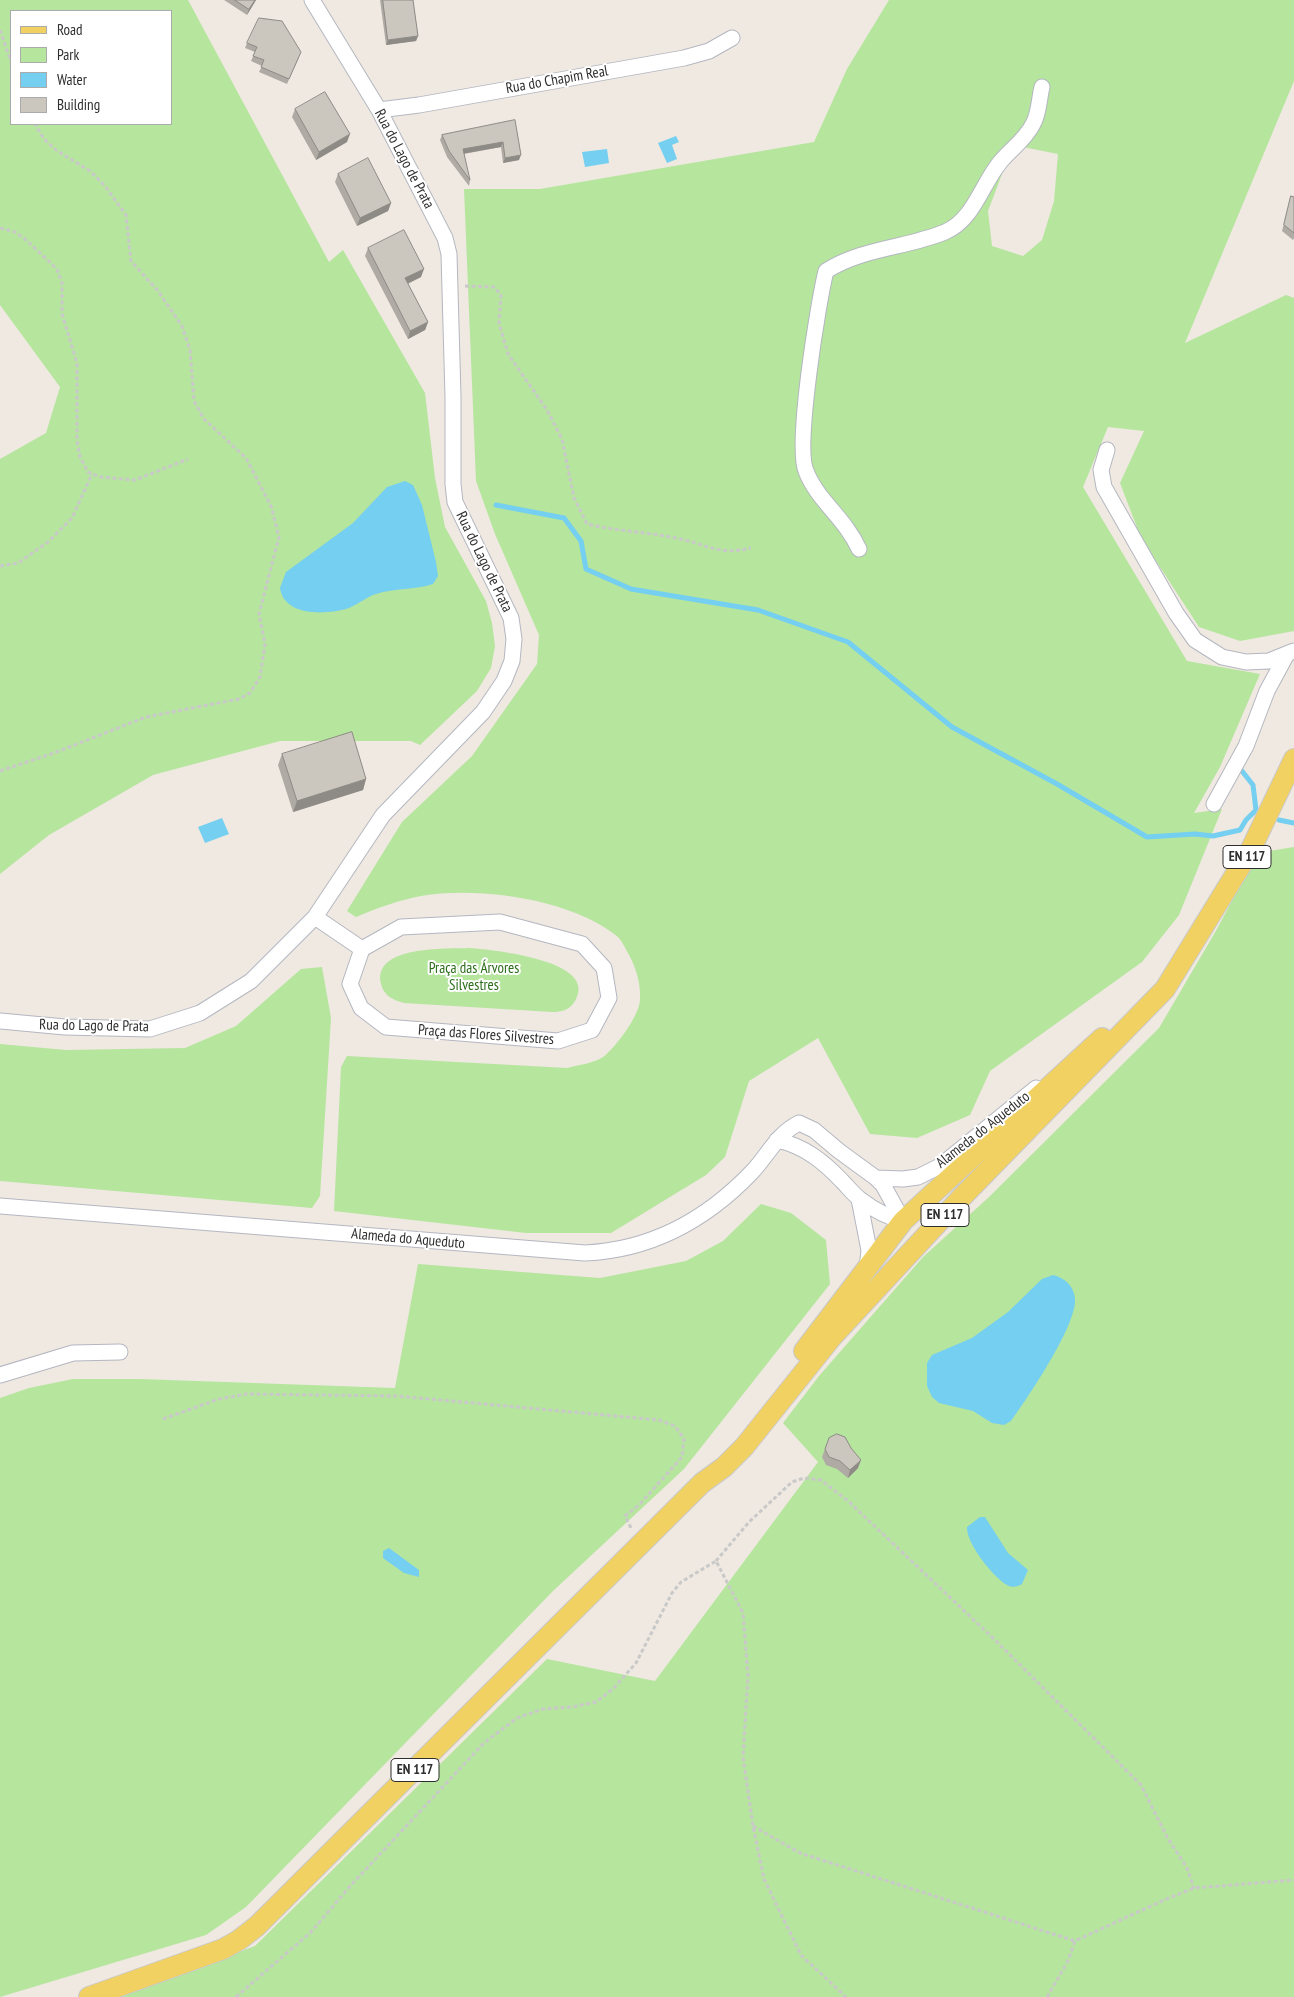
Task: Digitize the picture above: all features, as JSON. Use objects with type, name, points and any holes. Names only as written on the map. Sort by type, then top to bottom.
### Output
[{"type":"main road","name":"EN 117","points":[[702,1483],[724,1467],[744,1447],[832,1336],[947,1212],[1130,1028],[1165,989],[1191,950],[1251,849],[1294,759]]},
{"type":"main road","name":"EN 117","points":[[89,1997],[223,1949],[239,1940],[257,1926],[702,1483],[903,1221],[1154,991],[1191,950]]},
{"type":"main road","points":[[832,1336],[894,1250],[903,1221],[947,1212]]},
{"type":"street","name":"Rua do Lago de Prata","points":[[0,1022],[65,1027],[150,1029],[191,1016],[252,981],[315,918],[383,815],[483,712],[504,681],[512,661],[514,639],[511,618],[455,502],[452,484],[450,284],[449,254],[445,238],[379,110],[312,0]]},
{"type":"street","name":"Rua do Chapim Real","points":[[379,110],[419,105],[684,58],[709,52],[732,38]]},
{"type":"street","points":[[859,550],[852,533],[812,485],[804,469],[804,429],[819,299],[826,271],[839,262],[864,253],[944,232],[957,225],[977,201],[1000,162],[1024,140],[1034,122],[1042,87]]},
{"type":"street","points":[[1107,450],[1100,470],[1104,487],[1176,613],[1195,640],[1222,657],[1246,662],[1269,661],[1290,653]]},
{"type":"street","points":[[1214,804],[1246,746],[1267,690],[1290,653]]},
{"type":"street","points":[[315,918],[362,949]]},
{"type":"street","name":"Praça das Flores Silvestres","points":[[500,922],[582,944],[604,968],[609,998],[592,1030],[558,1041],[386,1027],[361,1008],[350,984],[362,949],[401,927],[500,922]]},
{"type":"street","name":"Alameda do Aqueduto","points":[[876,1178],[903,1179],[918,1177],[940,1166],[1016,1102],[1044,1083],[1058,1077]]},
{"type":"street","name":"Alameda do Aqueduto","points":[[0,1206],[575,1252],[611,1252],[672,1233],[704,1213],[739,1185],[776,1140],[799,1123],[814,1130],[839,1152],[876,1178],[883,1185],[903,1221]]},
{"type":"street","points":[[776,1140],[794,1144],[810,1153],[829,1167],[859,1199],[884,1216],[903,1221]]},
{"type":"street","points":[[859,1199],[869,1250],[867,1268]]},
{"type":"street","points":[[0,1376],[73,1353],[120,1352]]},
{"type":"path","points":[[0,30],[10,59]]},
{"type":"path","points":[[0,770],[54,753],[146,717],[239,699],[250,693],[260,677],[265,644],[258,614],[279,537],[271,506],[246,458],[204,420],[194,400],[190,350],[182,326],[158,291],[131,261],[126,216],[105,186],[90,171],[56,150],[44,139],[36,125]]},
{"type":"path","points":[[0,228],[15,232],[25,239],[57,269],[62,283],[62,314],[77,363],[80,457],[88,472],[100,477],[135,480],[188,459]]},
{"type":"path","points":[[450,284],[494,288],[501,295],[499,323],[508,354],[547,410],[562,439],[574,498],[587,524],[614,531],[676,538],[730,553],[751,548]]},
{"type":"path","points":[[0,566],[18,563],[48,542],[72,518],[92,474]]},
{"type":"path","points":[[163,1419],[219,1399],[247,1394],[397,1396],[659,1420],[675,1426],[684,1438],[682,1457],[639,1505],[625,1516],[640,1546]]},
{"type":"path","points":[[236,1997],[311,1932],[364,1871],[484,1743],[517,1718],[543,1709],[572,1707],[596,1702],[613,1689],[636,1663],[672,1593],[681,1582],[716,1561],[748,1522],[792,1482],[804,1478],[821,1480],[848,1501],[995,1640],[1141,1785],[1167,1837],[1188,1868],[1194,1888]]},
{"type":"path","points":[[716,1561],[743,1613],[748,1676],[743,1757],[753,1826],[764,1879],[800,1955],[846,1997]]},
{"type":"path","points":[[753,1826],[800,1853],[1074,1941],[1194,1888],[1294,1880]]},
{"type":"path","points":[[1047,1997],[1068,1961],[1074,1941]]},
{"type":"green space","points":[[0,0],[188,0],[329,262],[343,250],[425,393],[435,478],[445,527],[486,601],[492,623],[495,646],[491,668],[477,691],[420,745],[411,741],[280,741],[153,775],[49,835],[0,874],[0,459],[46,433],[60,387],[0,305]]},
{"type":"green space","points":[[889,0],[1294,0],[1294,81],[1185,343],[1286,295],[1294,298],[1294,631],[1240,641],[1199,627],[1141,538],[1120,483],[1144,431],[1108,427],[1083,487],[1187,661],[1260,674],[1220,767],[1194,813],[1222,809],[1179,915],[1142,962],[990,1071],[970,1115],[917,1138],[870,1134],[818,1038],[749,1081],[725,1157],[706,1175],[611,1233],[526,1233],[334,1211],[341,1067],[347,1056],[567,1068],[596,1061],[603,1057],[620,1039],[636,1014],[640,1000],[640,988],[636,970],[618,937],[599,924],[576,913],[551,905],[497,895],[444,893],[405,900],[380,907],[356,917],[347,911],[402,822],[472,756],[537,664],[539,635],[495,534],[476,481],[464,189],[540,189],[814,142],[847,69]],"holes":[[[1013,145],[1058,154],[1054,201],[1042,240],[1023,256],[992,246],[988,211]]]},
{"type":"green space","points":[[1294,847],[1294,1997],[117,1997],[255,1946],[547,1659],[655,1681],[818,1462],[783,1423],[819,1376],[923,1257],[989,1197],[1159,1028],[1217,929],[1257,853]]},
{"type":"green space","name":"Praça das Árvores Silvestres","points":[[470,948],[519,955],[559,967],[572,976],[579,987],[575,1001],[571,1007],[559,1012],[404,1003],[390,997],[382,988],[381,971],[388,962],[399,956],[429,950]]},
{"type":"green space","points":[[322,967],[331,1018],[320,1196],[312,1208],[0,1181],[0,1044],[66,1050],[185,1048],[236,1026],[301,969]]},
{"type":"green space","points":[[761,1204],[791,1213],[826,1240],[830,1284],[684,1469],[553,1591],[246,1907],[206,1935],[0,1997],[0,1398],[29,1388],[73,1379],[140,1379],[395,1388],[418,1264],[600,1278],[686,1261],[723,1241]]},
{"type":"water","points":[[676,136],[679,142],[672,145],[677,159],[667,163],[658,143]]},
{"type":"water","points":[[607,149],[609,163],[585,167],[582,152]]},
{"type":"water","points":[[405,481],[413,485],[422,505],[438,576],[433,584],[376,594],[349,608],[330,612],[308,612],[289,604],[283,597],[280,588],[286,572],[353,523],[387,487]]},
{"type":"water","points":[[222,818],[229,834],[205,843],[198,827]]},
{"type":"water","points":[[1053,1275],[1065,1280],[1071,1286],[1075,1299],[1073,1311],[1068,1326],[1050,1362],[1011,1421],[1004,1425],[992,1423],[973,1411],[939,1403],[932,1397],[927,1386],[927,1363],[932,1355],[972,1338],[1008,1312],[1042,1279]]},
{"type":"water","points":[[980,1517],[985,1517],[1008,1553],[1028,1570],[1022,1584],[1011,1587],[1007,1585],[981,1559],[971,1542],[967,1527]]},
{"type":"water","points":[[389,1548],[419,1570],[419,1577],[404,1573],[383,1558],[383,1551]]},
{"type":"building","points":[[235,0],[255,0],[249,9]]},
{"type":"building","points":[[383,0],[413,0],[418,36],[388,40]]},
{"type":"building","points":[[259,18],[282,21],[301,52],[289,79],[261,67],[264,60],[253,56],[257,47],[247,43]]},
{"type":"building","points":[[325,92],[350,134],[319,152],[295,109]]},
{"type":"building","points":[[515,120],[521,155],[505,158],[503,142],[463,149],[470,180],[449,151],[442,135]]},
{"type":"building","points":[[368,158],[391,203],[360,218],[338,174]]},
{"type":"building","points":[[1291,196],[1294,197],[1294,233],[1284,225]]},
{"type":"building","points":[[404,230],[424,269],[405,278],[428,322],[410,331],[368,248]]},
{"type":"building","points":[[352,732],[366,779],[297,801],[282,754]]},
{"type":"building","points":[[837,1434],[845,1437],[861,1460],[850,1470],[840,1461],[829,1457],[825,1449],[829,1438]]},
{"type":"waterway","points":[[496,505],[564,518],[581,541],[586,569],[631,589],[758,610],[848,642],[952,727],[1057,784],[1147,837],[1195,834],[1213,836],[1240,830],[1246,820],[1256,810],[1253,785],[1242,771]]},
{"type":"waterway","points":[[1279,820],[1294,823]]}]
